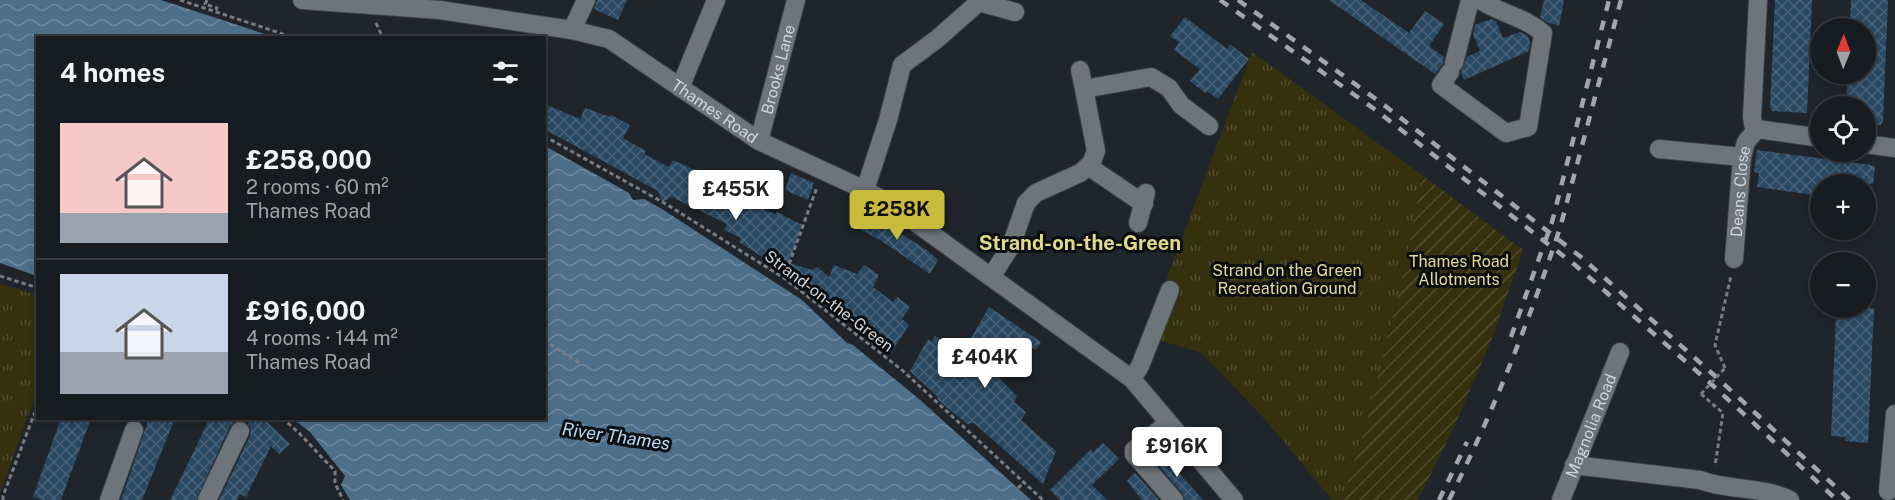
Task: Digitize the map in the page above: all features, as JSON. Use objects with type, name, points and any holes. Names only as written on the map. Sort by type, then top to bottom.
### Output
[{"type":"street","name":"Thames Road","points":[[302,0],[441,5],[609,39],[759,141],[890,204],[1132,379],[1234,500]]},
{"type":"street","points":[[572,30],[586,0]]},
{"type":"street","points":[[680,88],[716,0]]},
{"type":"street","name":"Brooks Lane","points":[[759,141],[796,0]]},
{"type":"street","points":[[1470,0],[1452,68],[1442,86],[1506,133],[1528,127],[1543,33],[1532,23],[1480,0]]},
{"type":"street","points":[[1758,0],[1753,124],[1757,129],[1810,136]]},
{"type":"street","points":[[865,190],[903,65],[979,2],[1015,12]]},
{"type":"street","points":[[991,277],[1011,246],[1026,203],[1036,193],[1080,173],[1088,166],[1096,151],[1080,70]]},
{"type":"street","points":[[1084,89],[1151,77],[1169,88],[1180,105],[1209,126]]},
{"type":"street","name":"Deans Close","points":[[1734,259],[1742,157],[1746,142],[1757,129]]},
{"type":"street","points":[[1876,145],[1895,148]]},
{"type":"street","points":[[1659,149],[1742,157]]},
{"type":"street","points":[[1088,166],[1145,198],[1138,223]]},
{"type":"street","points":[[1132,379],[1140,366],[1170,290]]},
{"type":"street","name":"Magnolia Road","points":[[1561,500],[1620,352]]},
{"type":"street","points":[[1888,491],[1895,414]]},
{"type":"street","points":[[1168,423],[1134,450],[1134,454],[1174,500]]},
{"type":"street","points":[[109,500],[134,430]]},
{"type":"street","points":[[207,500],[240,431]]},
{"type":"street","points":[[1574,465],[1700,480],[1712,485],[1769,492],[1790,500]]},
{"type":"path","points":[[180,0],[290,36]]},
{"type":"path","points":[[207,0],[206,4],[217,8],[215,11]]},
{"type":"path","points":[[372,16],[383,36]]},
{"type":"path","name":"Strand-on-the-Green","points":[[546,137],[666,204],[784,279],[902,370],[1043,500]]},
{"type":"path","points":[[784,279],[823,171]]},
{"type":"path","points":[[1712,485],[1722,413],[1701,394],[1725,368],[1715,345],[1734,259]]},
{"type":"path","points":[[0,276],[36,287]]},
{"type":"path","points":[[546,341],[581,364]]},
{"type":"path","points":[[3,500],[36,409]]},
{"type":"path","points":[[284,420],[335,471],[335,483],[344,500]]},
{"type":"path","points":[[1018,488],[1024,482]]},
{"type":"green space","name":"Strand on the Green Recreation Ground","points":[[1252,52],[1422,175],[1403,276],[1365,430],[1341,500],[1332,500],[1271,426],[1202,353],[1152,338],[1158,302]]},
{"type":"green space","name":"Thames Road Allotments","points":[[1422,175],[1523,250],[1491,341],[1454,427],[1418,500],[1341,500],[1365,430],[1403,276]]},
{"type":"green space","points":[[0,284],[36,295],[36,394],[0,493]]},
{"type":"water","points":[[0,0],[161,0],[271,36],[36,36],[36,276],[0,263]]},
{"type":"water","name":"River Thames","points":[[546,147],[629,193],[633,200],[644,199],[662,209],[802,300],[847,343],[853,345],[919,399],[1031,500],[350,500],[341,485],[345,476],[310,432],[294,420],[546,420]]},
{"type":"building","points":[[597,0],[627,0],[618,20],[594,9]]},
{"type":"building","points":[[1329,0],[1361,0],[1409,33],[1425,11],[1444,24],[1429,46],[1444,57],[1443,64],[1435,74]]},
{"type":"building","points":[[1544,0],[1564,0],[1559,26],[1540,17]]},
{"type":"building","points":[[1775,0],[1812,0],[1807,113],[1772,111],[1770,107]]},
{"type":"building","points":[[1851,0],[1888,0],[1881,125],[1876,125],[1876,96],[1847,96],[1847,84],[1876,84],[1876,18],[1850,18]]},
{"type":"building","points":[[1185,17],[1227,49],[1230,44],[1249,59],[1218,99],[1207,91],[1205,93],[1190,81],[1200,69],[1174,50],[1179,42],[1170,36]]},
{"type":"building","points":[[1491,19],[1496,21],[1503,38],[1520,32],[1528,36],[1529,51],[1464,80],[1461,72],[1467,57],[1480,51],[1473,34],[1475,25]]},
{"type":"building","points":[[546,105],[580,119],[585,108],[610,117],[611,115],[630,125],[623,138],[646,151],[644,154],[669,167],[673,160],[696,169],[750,198],[751,204],[776,214],[777,212],[802,225],[789,263],[812,270],[817,267],[829,277],[834,265],[857,274],[864,265],[879,275],[873,287],[893,302],[897,297],[910,307],[902,319],[909,325],[891,353],[782,267],[781,269],[739,242],[741,238],[724,230],[727,224],[672,197],[662,202],[658,191],[546,130]]},
{"type":"building","points":[[1757,150],[1810,157],[1810,162],[1848,162],[1875,167],[1874,174],[1810,174],[1810,194],[1757,187],[1759,173],[1754,172]]},
{"type":"building","points":[[791,173],[814,183],[808,200],[785,190]]},
{"type":"building","points":[[865,209],[938,260],[930,274],[880,240],[857,228]]},
{"type":"building","points":[[989,307],[1041,342],[1036,350],[1013,338],[995,371],[1002,374],[999,378],[1017,396],[1014,402],[1026,412],[1021,420],[1056,451],[1043,484],[974,423],[967,424],[937,399],[938,397],[910,371],[928,339],[932,342],[935,336],[962,354]]},
{"type":"building","points":[[1836,318],[1874,318],[1868,443],[1845,441],[1845,437],[1831,436]]},
{"type":"building","points":[[60,420],[90,420],[61,500],[43,500],[33,497]]},
{"type":"building","points":[[148,420],[174,420],[142,500],[121,500]]},
{"type":"building","points":[[209,420],[235,421],[230,426],[196,500],[170,500]]},
{"type":"building","points":[[251,420],[265,420],[290,444],[279,454],[271,446],[246,497],[240,494],[237,500],[219,500],[250,436],[251,430],[248,424]]},
{"type":"building","points":[[1103,443],[1119,459],[1092,485],[1107,500],[1060,500],[1050,490],[1091,449],[1093,452]]},
{"type":"building","points":[[1161,452],[1203,500],[1185,500],[1182,493],[1153,459]]},
{"type":"building","points":[[1135,473],[1159,500],[1142,500],[1127,481]]},
{"type":"railway","points":[[1220,0],[1373,108],[1575,265],[1708,381],[1837,500]]},
{"type":"railway","points":[[1238,0],[1380,102],[1581,257],[1850,500]]},
{"type":"railway","points":[[1511,337],[1552,222],[1609,0]]},
{"type":"railway","points":[[1449,500],[1495,400],[1548,263],[1560,228],[1621,0]]},
{"type":"railway","points":[[1439,500],[1467,442]]},
{"type":"district","name":"Strand-on-the-Green","points":[[1080,243]]}]
